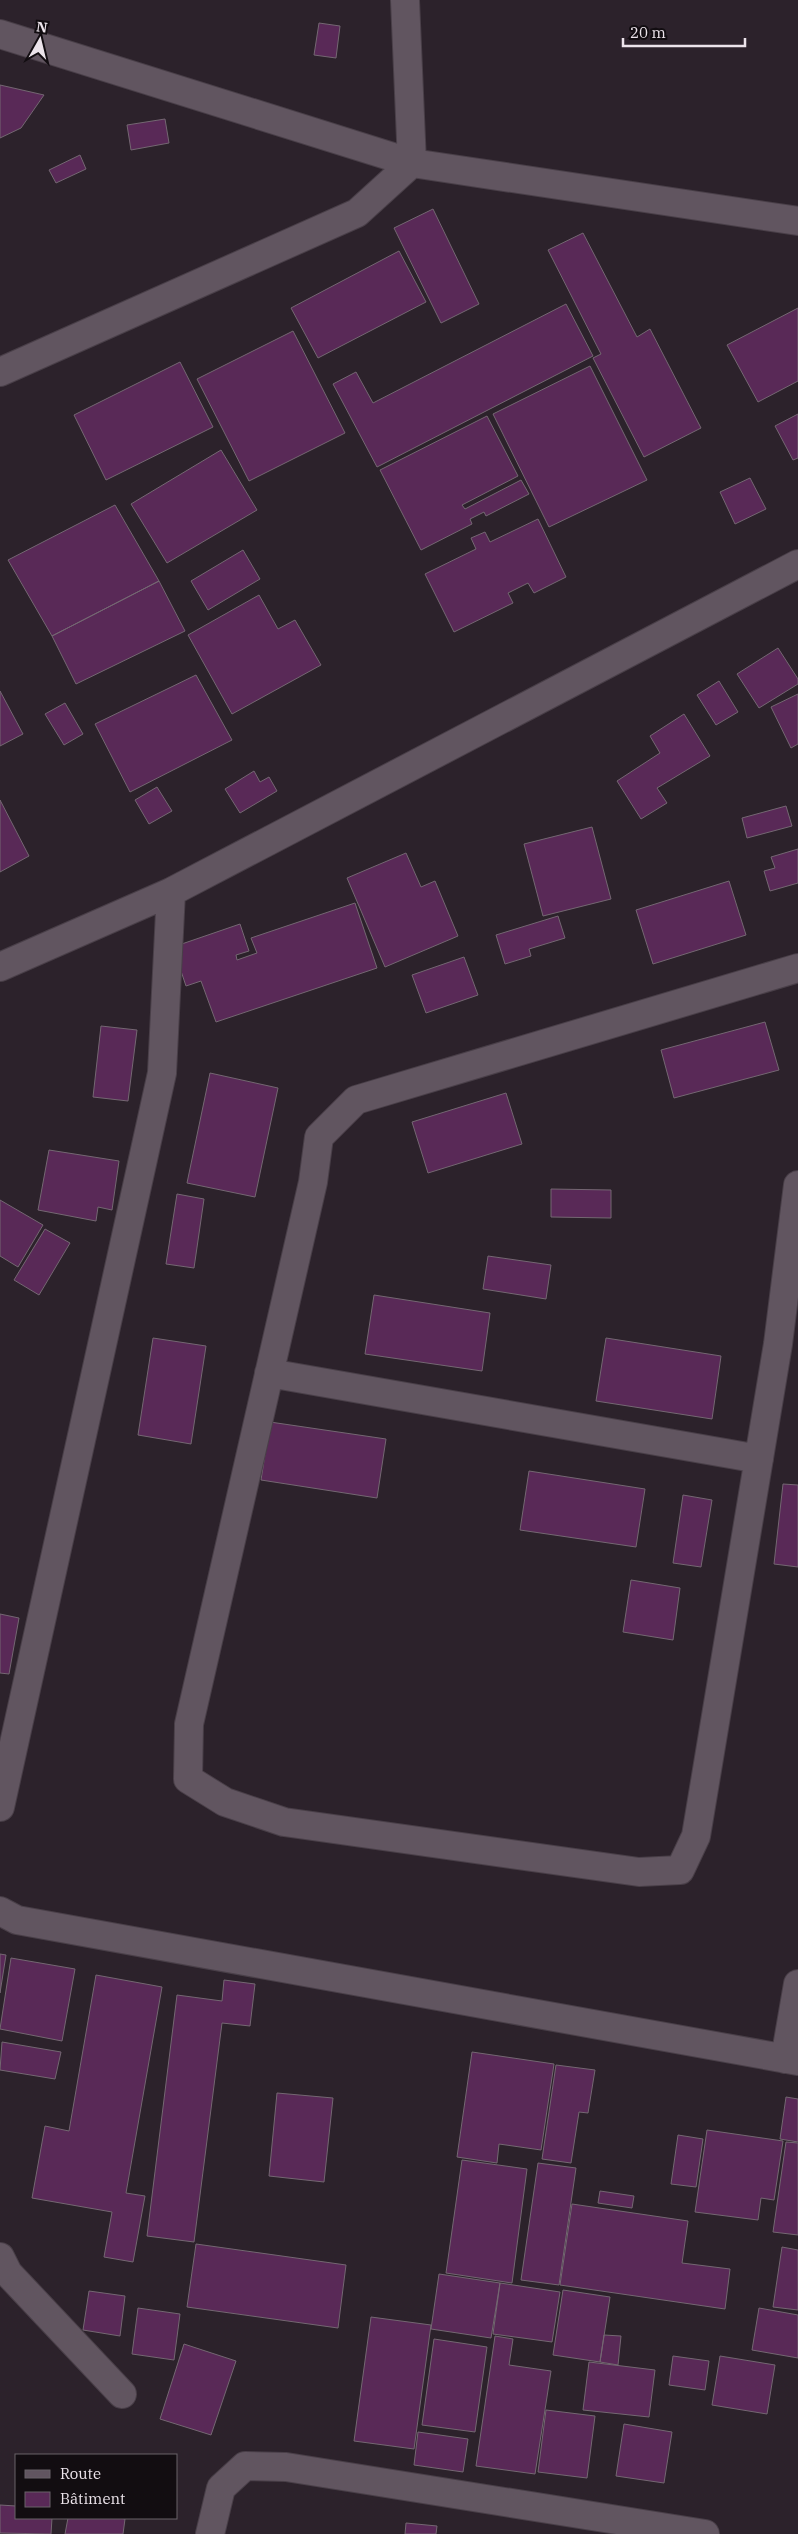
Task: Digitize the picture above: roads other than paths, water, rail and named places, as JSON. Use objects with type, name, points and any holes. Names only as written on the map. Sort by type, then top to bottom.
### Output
[{"type":"street","points":[[405,0],[412,163]]},
{"type":"street","points":[[0,34],[412,163],[798,221]]},
{"type":"street","points":[[0,372],[357,213],[412,163]]},
{"type":"street","points":[[0,967],[171,892],[798,564]]},
{"type":"street","points":[[0,1807],[162,1073],[171,892]]},
{"type":"street","points":[[798,968],[356,1100],[319,1137],[312,1182],[189,1724],[188,1779],[225,1802],[284,1822],[639,1872],[680,1870],[696,1836],[759,1459],[788,1346],[798,1185]]},
{"type":"street","points":[[269,1373],[759,1459]]},
{"type":"street","points":[[0,1911],[17,1920],[791,2060],[798,1984]]},
{"type":"street","points":[[0,2258],[8,2273],[122,2394]]},
{"type":"street","points":[[210,2534],[221,2488],[245,2466],[286,2466],[705,2534]]}]
